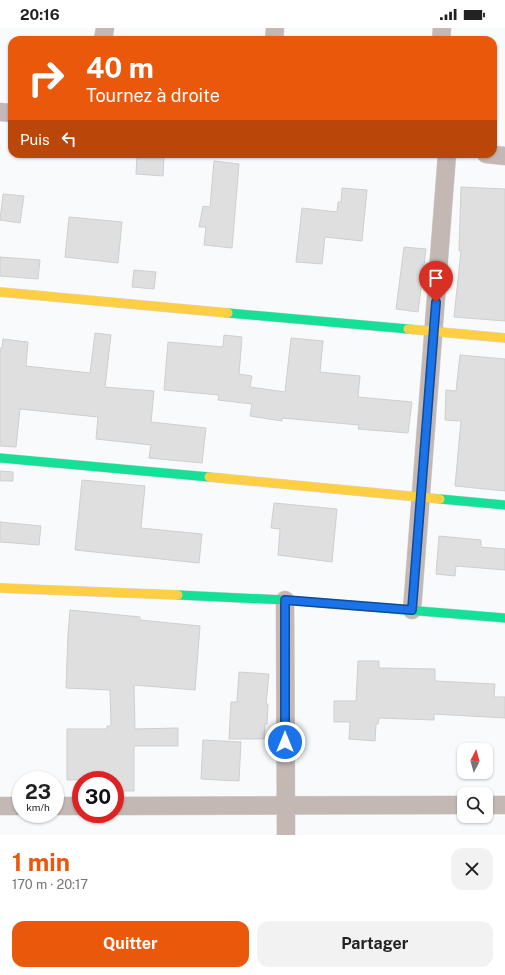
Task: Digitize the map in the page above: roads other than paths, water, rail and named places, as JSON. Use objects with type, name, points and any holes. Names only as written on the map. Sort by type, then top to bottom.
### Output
[{"type":"street","points":[[412,610],[447,158]]},
{"type":"street","points":[[0,292],[505,338]]},
{"type":"street","points":[[0,458],[505,505]]},
{"type":"street","points":[[0,588],[285,600],[505,618]]},
{"type":"street","points":[[285,600],[286,835]]},
{"type":"street","points":[[124,806],[457,805]]},
{"type":"street","points":[[493,805],[505,805]]},
{"type":"street","points":[[0,806],[12,806]]}]
